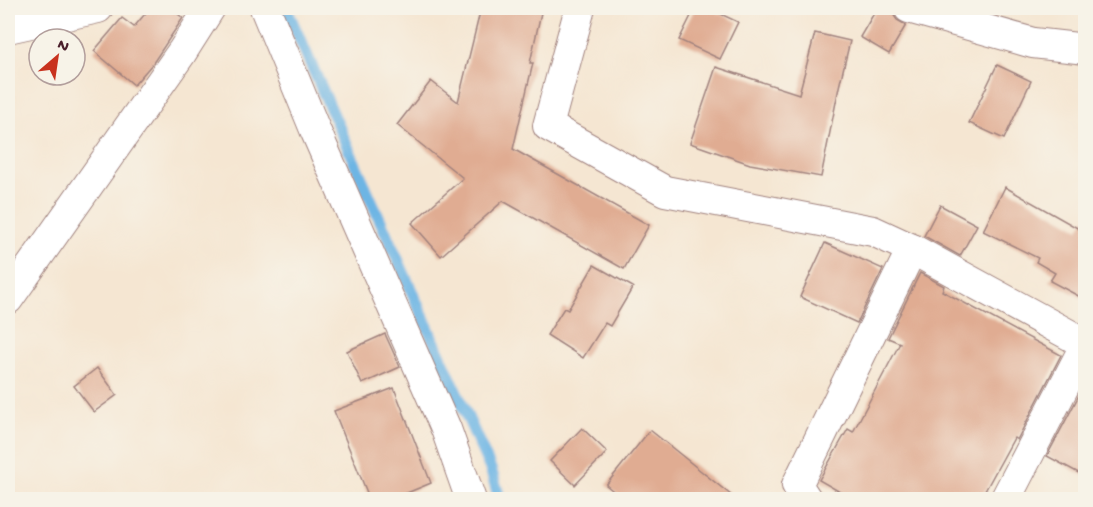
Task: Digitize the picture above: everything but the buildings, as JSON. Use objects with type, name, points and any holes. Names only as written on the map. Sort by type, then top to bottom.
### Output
[{"type":"street","points":[[8,28],[98,8]]},
{"type":"street","points":[[8,299],[182,52],[210,8]]},
{"type":"street","points":[[265,8],[316,132],[446,429],[471,500]]},
{"type":"street","points":[[580,8],[548,126],[665,191],[873,231],[912,249],[1086,344],[1005,500]]},
{"type":"street","points":[[909,8],[1033,43],[1086,49]]},
{"type":"street","points":[[807,500],[797,485],[912,249]]},
{"type":"waterway","points":[[286,8],[491,470],[500,500]]}]
